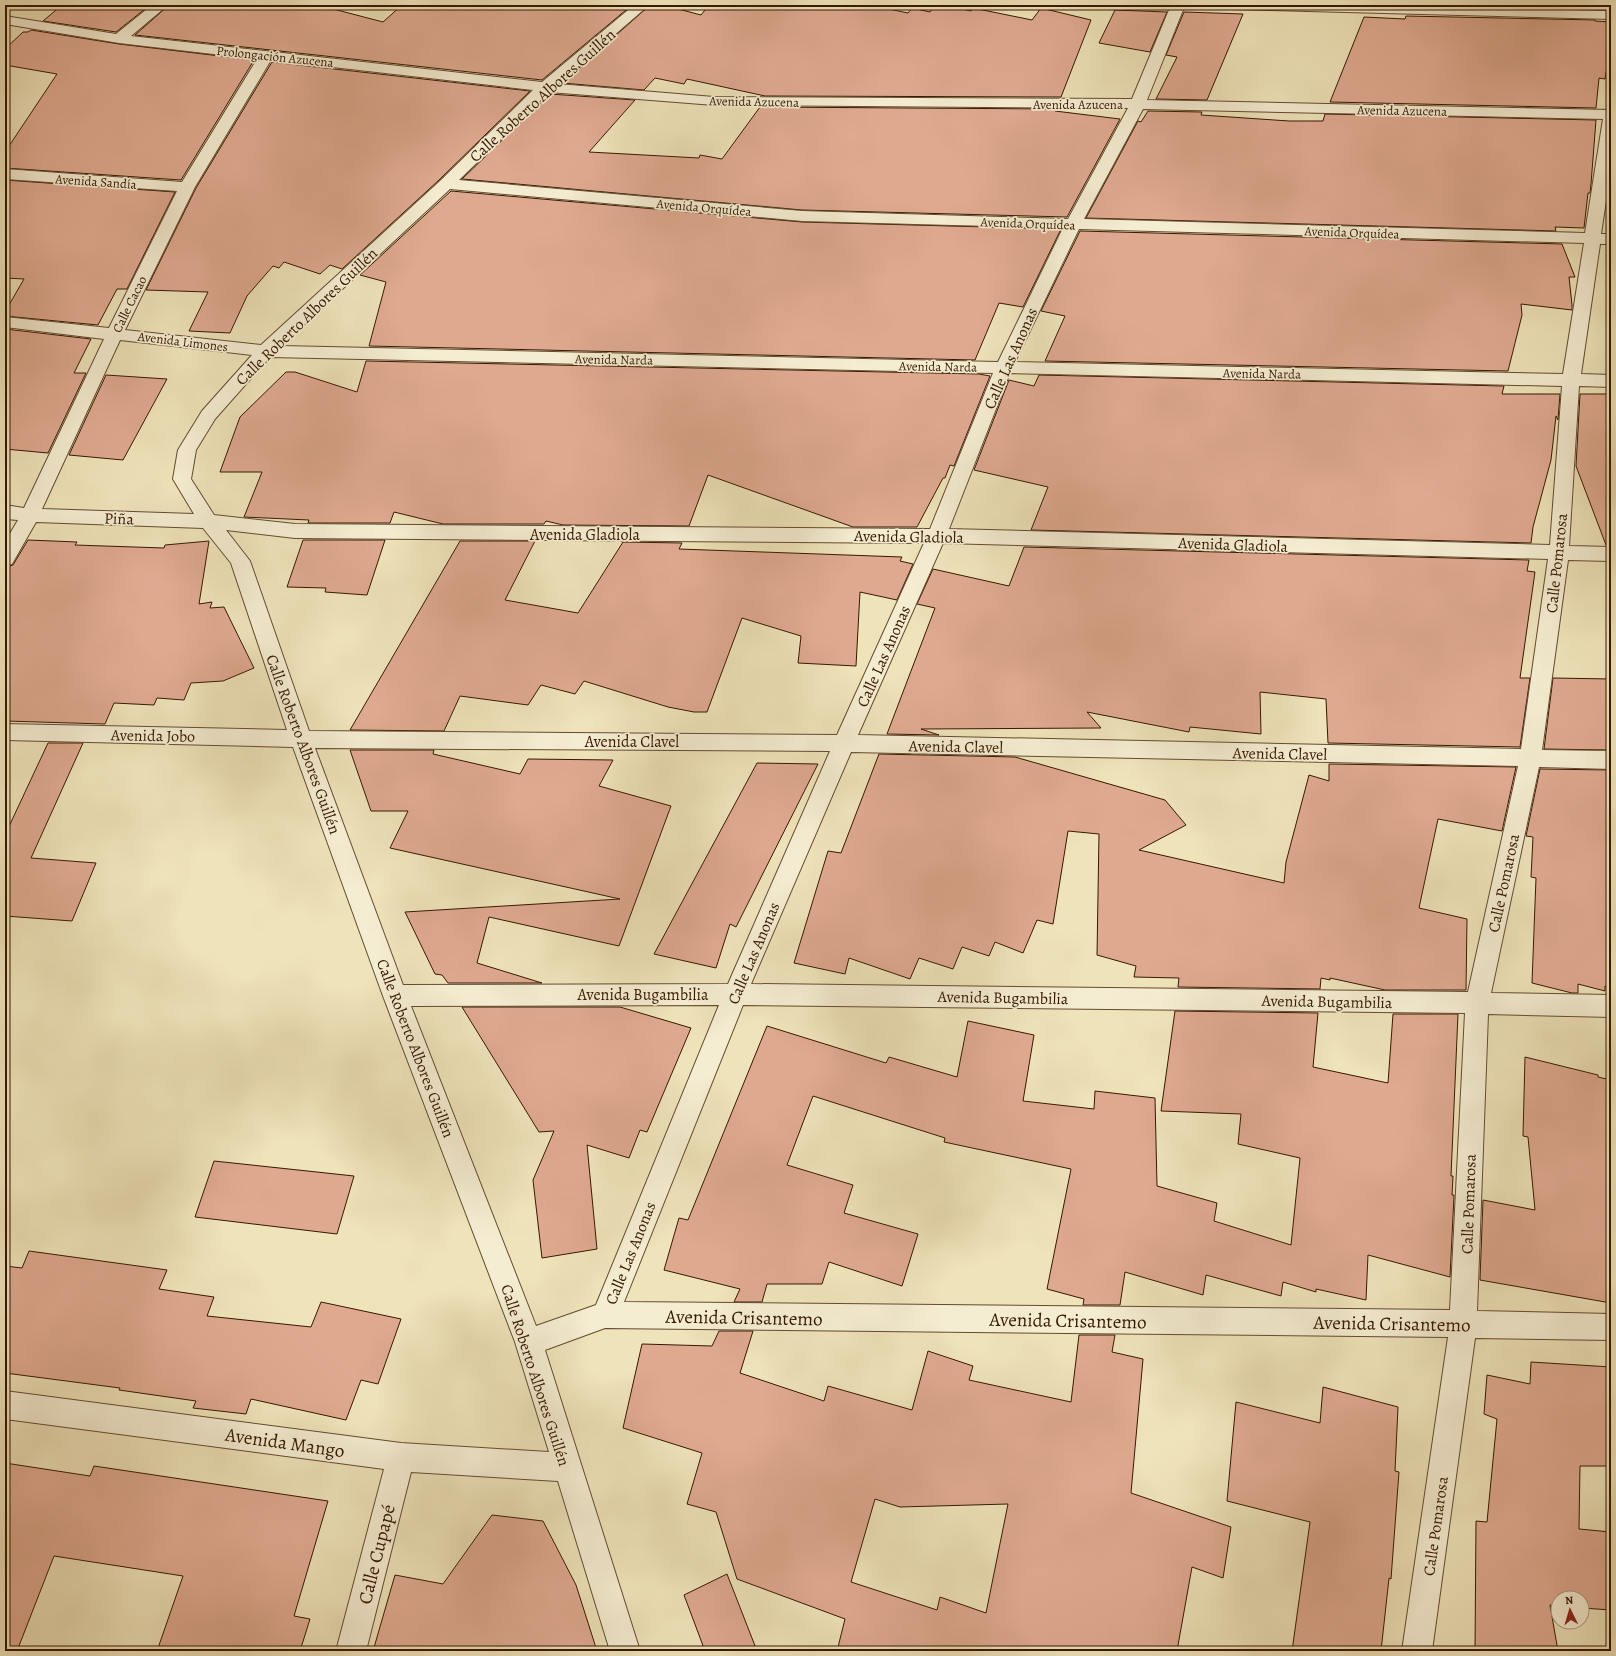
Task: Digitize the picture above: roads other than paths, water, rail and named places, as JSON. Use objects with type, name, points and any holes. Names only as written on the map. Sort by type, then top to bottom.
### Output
[{"type":"street","points":[[119,39],[161,5]]},
{"type":"street","name":"Calle Roberto Albores Guillén","points":[[625,1651],[529,1342],[395,996],[300,739],[240,561],[208,521],[182,479],[187,450],[208,415],[265,351],[446,184],[545,87],[642,5]]},
{"type":"street","name":"Calle Las Anonas","points":[[605,1315],[736,994],[844,743],[937,536],[1004,367],[1073,225],[1138,104],[1178,5]]},
{"type":"street","points":[[1232,5],[1611,15]]},
{"type":"street","name":"Prolongación Azucena","points":[[5,20],[119,39],[545,87]]},
{"type":"street","name":"Calle Cacao","points":[[5,559],[30,515],[115,333],[187,187],[267,55]]},
{"type":"street","name":"Avenida Azucena","points":[[545,87],[714,101],[1138,104],[1611,116]]},
{"type":"street","name":"Calle Pomarosa","points":[[1417,1651],[1463,1324],[1477,1003],[1530,759],[1559,553],[1571,381],[1601,239],[1611,116]]},
{"type":"street","name":"Avenida Sandía","points":[[5,174],[187,187]]},
{"type":"street","name":"Avenida Orquídea","points":[[446,184],[802,216],[1601,239]]},
{"type":"street","name":"Avenida Limones","points":[[5,322],[115,333],[265,351]]},
{"type":"street","name":"Avenida Narda","points":[[265,351],[1611,381]]},
{"type":"street","name":"Piña","points":[[5,512],[30,515],[208,521]]},
{"type":"street","name":"Avenida Gladiola","points":[[208,521],[296,530],[574,534],[937,536],[1611,554]]},
{"type":"street","name":"Avenida Jobo","points":[[5,732],[300,739]]},
{"type":"street","name":"Avenida Clavel","points":[[300,739],[844,743],[1611,760]]},
{"type":"street","name":"Avenida Bugambilia","points":[[395,996],[736,994],[1611,1006]]},
{"type":"street","name":"Avenida Crisantemo","points":[[529,1342],[605,1315],[1463,1324],[1611,1327]]},
{"type":"street","name":"Avenida Mango","points":[[5,1405],[401,1457],[567,1467]]},
{"type":"street","name":"Calle Cupapé","points":[[351,1651],[401,1457]]}]
